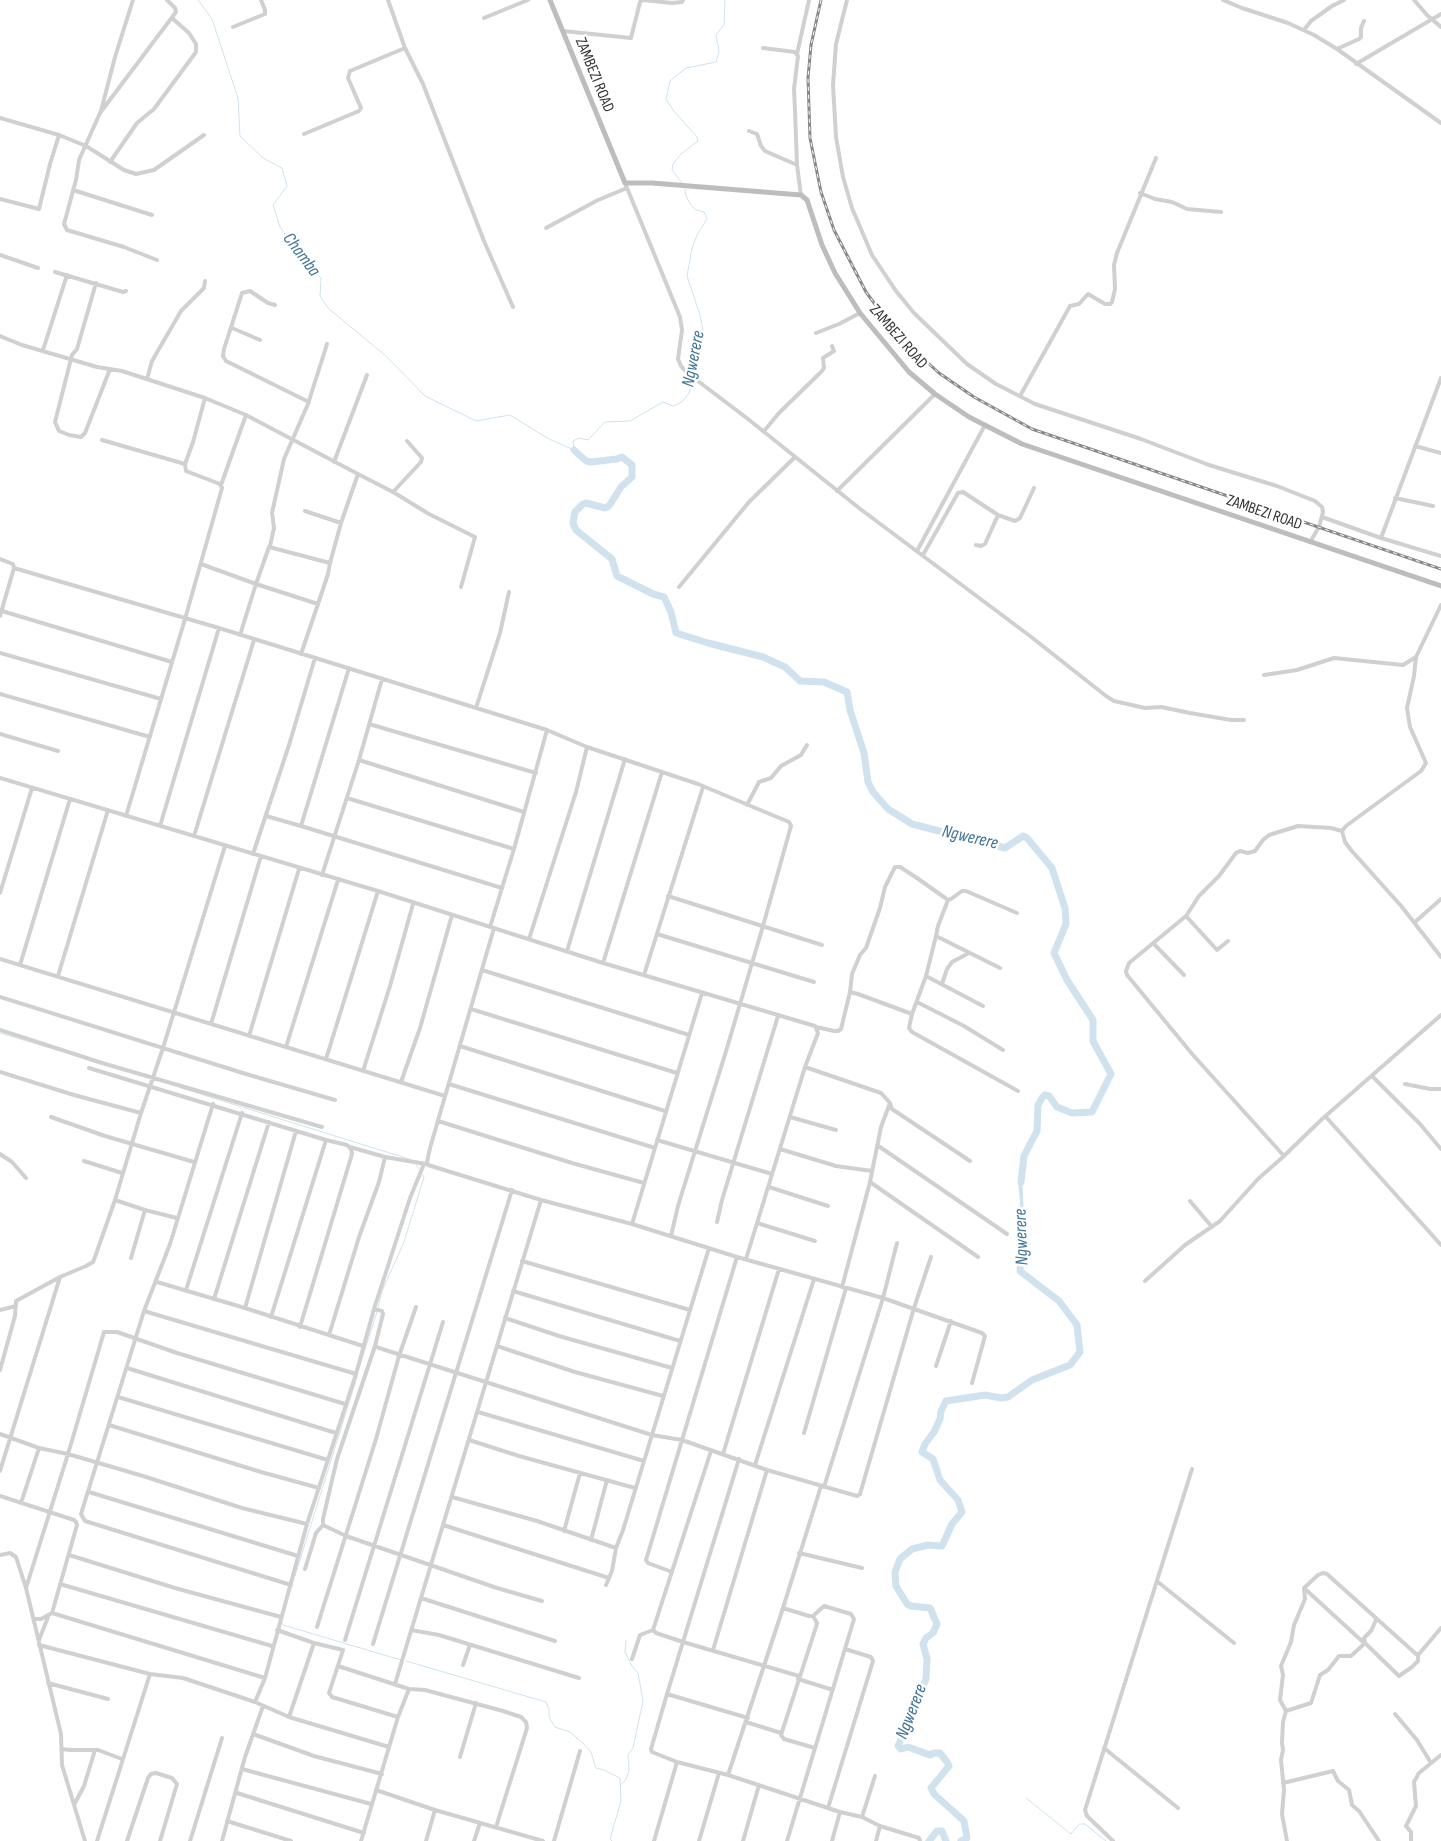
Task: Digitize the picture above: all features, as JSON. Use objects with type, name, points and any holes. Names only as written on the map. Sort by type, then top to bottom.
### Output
[{"type":"main road","name":"ZAMBEZI ROAD","points":[[550,0],[626,186]]},
{"type":"main road","points":[[626,186],[679,185],[800,195]]},
{"type":"main road","name":"ZAMBEZI ROAD","points":[[800,195],[807,200],[822,245],[835,273],[860,312],[909,372],[935,394],[969,417],[1022,444],[1441,586]]},
{"type":"street","points":[[132,0],[100,113],[79,160],[64,224],[67,230],[124,247],[156,260]]},
{"type":"street","points":[[100,113],[172,18],[176,10],[167,0]]},
{"type":"street","points":[[233,27],[265,14],[261,0]]},
{"type":"street","points":[[388,0],[405,48],[423,84],[484,241],[513,307]]},
{"type":"street","points":[[484,18],[528,0]]},
{"type":"street","points":[[563,31],[631,38],[640,2],[643,0],[672,3],[682,2],[683,0]]},
{"type":"street","points":[[800,195],[794,89],[797,54],[809,0]]},
{"type":"street","points":[[847,0],[836,44],[833,85],[836,138],[843,177],[864,239],[872,255],[896,291],[932,332],[966,364],[1039,406],[1306,497],[1322,507],[1319,527],[1310,542]]},
{"type":"street","points":[[1223,0],[1304,30],[1337,49],[1441,123]]},
{"type":"street","points":[[1304,30],[1311,21],[1344,0]]},
{"type":"street","points":[[1414,0],[1441,27]]},
{"type":"street","points":[[1356,64],[1441,14]]},
{"type":"street","points":[[110,162],[137,123],[154,109],[196,52],[196,44],[189,33],[172,18]]},
{"type":"street","points":[[1337,49],[1361,37],[1361,28],[1364,21]]},
{"type":"street","points":[[304,134],[359,111],[360,108],[348,78],[350,71],[405,48]]},
{"type":"street","points":[[763,48],[775,48],[797,54]]},
{"type":"street","points":[[0,118],[86,146],[130,173],[154,170],[204,135]]},
{"type":"street","points":[[749,131],[757,134],[765,151],[797,165]]},
{"type":"street","points":[[0,199],[39,209],[59,136]]},
{"type":"street","points":[[1020,396],[1070,306],[1079,304],[1088,294],[1105,304],[1108,305],[1112,302],[1115,284],[1115,259],[1140,193],[1156,158]]},
{"type":"street","points":[[546,228],[626,186],[680,317],[682,330],[678,359],[686,372],[764,431],[837,491],[1114,701],[1145,708],[1161,706],[1206,716],[1244,720]]},
{"type":"street","points":[[73,190],[152,215]]},
{"type":"street","points":[[1140,193],[1155,199],[1172,202],[1187,209],[1221,212]]},
{"type":"street","points":[[0,255],[38,268]]},
{"type":"street","points":[[55,272],[123,292],[126,291]]},
{"type":"street","points":[[43,350],[67,276]]},
{"type":"street","points":[[147,379],[152,361],[181,311],[204,288],[205,280]]},
{"type":"street","points":[[96,283],[77,349],[72,355],[55,422],[58,431],[70,436],[81,437],[88,428],[110,369]]},
{"type":"street","points":[[275,305],[266,302],[250,291],[243,292],[223,356],[226,361],[309,402]]},
{"type":"street","points":[[816,333],[860,312]]},
{"type":"street","points":[[232,328],[260,340]]},
{"type":"street","points":[[0,336],[22,345],[72,360],[122,371],[205,398],[246,415],[393,492],[429,514],[475,537],[460,587]]},
{"type":"street","points":[[240,635],[270,546],[274,528],[272,513],[284,459],[309,402],[327,344]]},
{"type":"street","points":[[764,431],[779,413],[822,372],[824,368],[822,358],[834,351],[832,346]]},
{"type":"street","points":[[334,462],[367,375]]},
{"type":"street","points":[[1381,538],[1441,378]]},
{"type":"street","points":[[837,491],[935,394]]},
{"type":"street","points":[[205,398],[194,442],[185,464],[186,471],[221,485]]},
{"type":"street","points":[[126,816],[185,619],[221,485],[246,415]]},
{"type":"street","points":[[917,551],[985,425]]},
{"type":"street","points":[[102,440],[185,464]]},
{"type":"street","points":[[393,492],[422,460],[406,441]]},
{"type":"street","points":[[1415,446],[1441,453]]},
{"type":"street","points":[[679,587],[749,502],[795,456]]},
{"type":"street","points":[[301,654],[328,574],[340,523],[358,474]]},
{"type":"street","points":[[923,555],[958,493],[963,492],[998,515],[1015,521],[1019,520],[1034,488]]},
{"type":"street","points":[[1395,498],[1433,506]]},
{"type":"street","points":[[305,511],[340,523]]},
{"type":"street","points":[[976,545],[981,546],[984,544],[998,515]]},
{"type":"street","points":[[1322,517],[1381,538],[1441,556]]},
{"type":"street","points":[[270,546],[330,563]]},
{"type":"street","points":[[0,559],[13,564],[14,568],[219,628],[547,730],[587,747],[703,787],[787,820],[791,824],[728,1048],[678,1206],[671,1236]]},
{"type":"street","points":[[200,564],[318,604]]},
{"type":"street","points":[[0,616],[14,568]]},
{"type":"street","points":[[476,708],[500,634],[509,592]]},
{"type":"street","points":[[1342,832],[1346,826],[1421,772],[1426,763],[1410,727],[1407,708],[1416,657],[1441,605]]},
{"type":"street","points":[[2,611],[172,662]]},
{"type":"street","points":[[160,826],[219,628]]},
{"type":"street","points":[[194,836],[254,640]]},
{"type":"street","points":[[0,653],[161,700]]},
{"type":"street","points":[[1264,675],[1297,670],[1334,658],[1404,665],[1416,657]]},
{"type":"street","points":[[253,854],[315,658]]},
{"type":"street","points":[[301,826],[349,668]]},
{"type":"street","points":[[322,875],[359,760],[382,678]]},
{"type":"street","points":[[0,694],[150,738]]},
{"type":"street","points":[[369,724],[536,773]]},
{"type":"street","points":[[255,1702],[265,1678],[272,1646],[307,1524],[356,1374],[374,1309],[410,1198],[426,1164],[482,970],[502,888],[547,730]]},
{"type":"street","points":[[0,734],[58,751]]},
{"type":"street","points":[[747,805],[760,782],[771,778],[781,766],[800,755],[807,745]]},
{"type":"street","points":[[529,939],[576,792],[587,747]]},
{"type":"street","points":[[567,951],[625,759]]},
{"type":"street","points":[[359,760],[524,812]]},
{"type":"street","points":[[603,963],[662,772]]},
{"type":"street","points":[[0,778],[299,869],[378,891],[413,904],[778,1016],[838,1031],[842,1025],[850,992],[852,974],[860,955],[866,948],[885,887],[895,867],[917,878],[948,900],[952,900],[962,891],[966,891],[1018,913]]},
{"type":"street","points":[[644,975],[703,787]]},
{"type":"street","points":[[0,893],[32,788]]},
{"type":"street","points":[[347,798],[514,849]]},
{"type":"street","points":[[20,965],[70,799]]},
{"type":"street","points":[[58,976],[108,810]]},
{"type":"street","points":[[266,816],[335,835],[376,850],[502,888]]},
{"type":"street","points":[[1284,1156],[1207,1070],[1129,978],[1126,971],[1129,963],[1186,916],[1199,896],[1236,853],[1240,851],[1248,853],[1256,851],[1263,840],[1269,835],[1298,826],[1331,828],[1342,832]]},
{"type":"street","points":[[1342,832],[1345,842],[1351,850],[1415,922],[1441,957]]},
{"type":"street","points":[[0,1370],[13,1325],[17,1300],[93,1262],[164,1048],[225,846]]},
{"type":"street","points":[[211,1024],[261,856]]},
{"type":"street","points":[[249,1036],[299,869]]},
{"type":"street","points":[[286,1047],[338,880]]},
{"type":"street","points":[[326,1059],[378,891]]},
{"type":"street","points":[[668,896],[822,945]]},
{"type":"street","points":[[948,900],[938,926],[926,976],[909,1028],[912,1032],[1018,1091]]},
{"type":"street","points":[[1415,922],[1441,900]]},
{"type":"street","points":[[363,1071],[385,1003],[413,904]]},
{"type":"street","points":[[401,1082],[420,1028],[452,915]]},
{"type":"street","points":[[1186,916],[1217,950],[1228,941]]},
{"type":"street","points":[[657,934],[814,982]]},
{"type":"street","points":[[936,936],[1000,968]]},
{"type":"street","points":[[1153,944],[1184,975]]},
{"type":"street","points":[[942,984],[947,969],[952,962],[969,952]]},
{"type":"street","points":[[0,959],[446,1096]]},
{"type":"street","points":[[482,970],[689,1034]]},
{"type":"street","points":[[926,976],[983,1006]]},
{"type":"street","points":[[850,992],[912,1014]]},
{"type":"street","points":[[632,1224],[702,993]]},
{"type":"street","points":[[0,997],[335,1100]]},
{"type":"street","points":[[917,1002],[964,1026],[1003,1050]]},
{"type":"street","points":[[471,1009],[677,1073]]},
{"type":"street","points":[[1145,1281],[1186,1245],[1220,1221],[1258,1179],[1441,1015]]},
{"type":"street","points":[[717,1222],[778,1016]]},
{"type":"street","points":[[746,1259],[804,1067],[818,1033],[815,1026]]},
{"type":"street","points":[[0,1030],[153,1078],[322,1126]]},
{"type":"street","points":[[460,1046],[665,1111]]},
{"type":"street","points":[[804,1067],[881,1094],[890,1103],[892,1109],[970,1160]]},
{"type":"street","points":[[89,1068],[214,1104],[350,1147],[385,1157],[426,1164],[541,1200],[632,1224],[737,1257],[883,1298],[982,1332],[985,1336],[972,1383]]},
{"type":"street","points":[[0,1072],[141,1113]]},
{"type":"street","points":[[1372,1076],[1420,1124],[1441,1150]]},
{"type":"street","points":[[449,1084],[655,1148]]},
{"type":"street","points":[[1404,1084],[1441,1089]]},
{"type":"street","points":[[804,1433],[844,1288],[881,1128],[890,1103]]},
{"type":"street","points":[[214,1104],[157,1282],[144,1311],[81,1514],[85,1521],[291,1585]]},
{"type":"street","points":[[186,1290],[242,1113]]},
{"type":"street","points":[[51,1116],[106,1136],[132,1142],[194,1162]]},
{"type":"street","points":[[790,1117],[836,1130]]},
{"type":"street","points":[[1326,1117],[1441,1246]]},
{"type":"street","points":[[438,1121],[572,1163],[644,1183]]},
{"type":"street","points":[[214,1299],[269,1122]]},
{"type":"street","points":[[245,1308],[296,1131]]},
{"type":"street","points":[[271,1317],[326,1140]]},
{"type":"street","points":[[657,1140],[734,1161],[772,1174]]},
{"type":"street","points":[[877,1145],[1007,1234]]},
{"type":"street","points":[[300,1326],[352,1154],[350,1147]]},
{"type":"street","points":[[780,1149],[836,1166],[872,1171]]},
{"type":"street","points":[[0,1154],[12,1162],[26,1178]]},
{"type":"street","points":[[329,1335],[359,1237],[379,1182],[385,1157]]},
{"type":"street","points":[[84,1161],[122,1173]]},
{"type":"street","points":[[870,1182],[978,1257]]},
{"type":"street","points":[[769,1187],[828,1206]]},
{"type":"street","points":[[374,1644],[512,1190]]},
{"type":"street","points":[[115,1200],[177,1218]]},
{"type":"street","points":[[395,1684],[541,1200]]},
{"type":"street","points":[[1190,1201],[1212,1227]]},
{"type":"street","points":[[131,1258],[145,1210]]},
{"type":"street","points":[[757,1223],[815,1241]]},
{"type":"street","points":[[728,1775],[883,1298],[897,1243]]},
{"type":"street","points":[[606,1585],[612,1571],[616,1548],[709,1248]]},
{"type":"street","points":[[672,1572],[648,1563],[646,1560],[737,1257]]},
{"type":"street","points":[[376,1346],[399,1356],[652,1435],[682,1440],[767,1470],[854,1496],[860,1494],[914,1308],[931,1257]]},
{"type":"street","points":[[522,1261],[690,1310]]},
{"type":"street","points":[[723,1454],[779,1268]]},
{"type":"street","points":[[0,1471],[60,1277]]},
{"type":"street","points":[[756,1465],[814,1279]]},
{"type":"street","points":[[157,1282],[363,1346]]},
{"type":"street","points":[[513,1290],[680,1341]]},
{"type":"street","points":[[0,1310],[16,1306]]},
{"type":"street","points":[[317,1627],[399,1356],[416,1306]]},
{"type":"street","points":[[305,1569],[316,1533],[323,1525],[337,1459],[376,1346],[383,1314],[382,1311],[374,1309]]},
{"type":"street","points":[[144,1311],[356,1374]]},
{"type":"street","points":[[505,1318],[672,1368]]},
{"type":"street","points":[[346,1640],[428,1365],[443,1322]]},
{"type":"street","points":[[936,1366],[951,1322]]},
{"type":"street","points":[[26,1588],[104,1332],[117,1332],[345,1404]]},
{"type":"street","points":[[497,1346],[575,1372],[663,1396]]},
{"type":"street","points":[[127,1368],[336,1432]]},
{"type":"street","points":[[118,1397],[328,1460]]},
{"type":"street","points":[[478,1412],[644,1461]]},
{"type":"street","points":[[109,1425],[319,1488]]},
{"type":"street","points":[[0,1434],[39,1448],[97,1462],[268,1516],[307,1524]]},
{"type":"street","points":[[469,1440],[635,1488]]},
{"type":"street","points":[[21,1503],[39,1448]]},
{"type":"street","points":[[653,1630],[711,1451]]},
{"type":"street","points":[[739,1459],[651,1749],[654,1754],[677,1762],[728,1775],[840,1812],[862,1817],[880,1826],[919,1838],[920,1841]]},
{"type":"street","points":[[1113,1841],[1087,1816],[1085,1810],[1192,1469]]},
{"type":"street","points":[[713,1650],[767,1470]]},
{"type":"street","points":[[564,1531],[580,1473]]},
{"type":"street","points":[[591,1540],[607,1480]]},
{"type":"street","points":[[89,1492],[298,1556]]},
{"type":"street","points":[[0,1496],[74,1520],[77,1525],[60,1584],[39,1643]]},
{"type":"street","points":[[452,1497],[616,1548]]},
{"type":"street","points":[[323,1525],[346,1536],[497,1588],[542,1600]]},
{"type":"street","points":[[443,1525],[608,1578]]},
{"type":"street","points":[[0,1555],[10,1553],[16,1557],[26,1588],[61,1734],[62,1765],[85,1841]]},
{"type":"street","points":[[800,1553],[862,1568]]},
{"type":"street","points":[[69,1555],[175,1588],[281,1617]]},
{"type":"street","points":[[1304,1588],[1315,1577],[1324,1573],[1418,1655]]},
{"type":"street","points":[[1158,1582],[1234,1643]]},
{"type":"street","points":[[60,1584],[272,1646]]},
{"type":"street","points":[[1304,1588],[1364,1642],[1398,1676],[1418,1661],[1418,1655],[1441,1628]]},
{"type":"street","points":[[1287,1841],[1282,1814],[1281,1760],[1286,1710],[1280,1700],[1283,1675],[1281,1666],[1291,1642],[1294,1625],[1305,1599],[1304,1588]]},
{"type":"street","points":[[421,1598],[555,1641]]},
{"type":"street","points":[[783,1608],[813,1616],[824,1606],[853,1616],[854,1619],[787,1841]]},
{"type":"street","points":[[34,1619],[41,1619],[50,1615],[265,1678]]},
{"type":"street","points":[[813,1616],[817,1623],[816,1627],[781,1732],[784,1739],[815,1748]]},
{"type":"street","points":[[1286,1710],[1311,1703],[1320,1675],[1328,1670],[1338,1656],[1350,1656],[1364,1642],[1364,1638],[1371,1631],[1376,1620]]},
{"type":"street","points":[[277,1630],[314,1643],[342,1650],[330,1695],[398,1717]]},
{"type":"street","points":[[411,1630],[440,1635],[579,1678]]},
{"type":"street","points":[[653,1630],[656,1633],[683,1642],[764,1665],[832,1690]]},
{"type":"street","points":[[632,1659],[640,1635],[653,1630]]},
{"type":"street","points":[[39,1643],[150,1674],[183,1678],[255,1702],[289,1717],[389,1747]]},
{"type":"street","points":[[289,1717],[314,1643]]},
{"type":"street","points":[[463,1665],[470,1645]]},
{"type":"street","points":[[828,1808],[873,1660],[871,1657],[845,1649]]},
{"type":"street","points":[[338,1666],[409,1689],[425,1690],[476,1703],[521,1717],[526,1722],[527,1728],[496,1827]]},
{"type":"street","points":[[97,1841],[150,1674]]},
{"type":"street","points":[[48,1683],[108,1699]]},
{"type":"street","points":[[361,1841],[398,1717],[409,1689]]},
{"type":"street","points":[[667,1694],[781,1732]]},
{"type":"street","points":[[460,1757],[476,1703]]},
{"type":"street","points":[[222,1841],[263,1706]]},
{"type":"street","points":[[1395,1714],[1417,1740],[1431,1763]]},
{"type":"street","points":[[253,1734],[314,1756],[382,1774]]},
{"type":"street","points":[[190,1841],[222,1738]]},
{"type":"street","points":[[1104,1748],[1178,1808]]},
{"type":"street","points":[[62,1749],[95,1750],[122,1759]]},
{"type":"street","points":[[75,1804],[84,1786],[95,1750]]},
{"type":"street","points":[[554,1841],[580,1751]]},
{"type":"street","points":[[1411,1841],[1412,1835],[1407,1828],[1406,1822],[1416,1806],[1414,1782],[1419,1772],[1441,1755]]},
{"type":"street","points":[[654,1841],[677,1762]]},
{"type":"street","points":[[242,1770],[372,1804]]},
{"type":"street","points":[[1282,1784],[1333,1770],[1338,1782],[1348,1790],[1352,1806],[1359,1811],[1379,1841]]},
{"type":"street","points":[[127,1841],[148,1778],[151,1774],[156,1773],[172,1778],[177,1784],[160,1841]]},
{"type":"street","points":[[699,1841],[719,1773]]},
{"type":"street","points":[[862,1817],[876,1776]]},
{"type":"street","points":[[743,1841],[759,1785]]},
{"type":"street","points":[[376,1790],[533,1840],[543,1841]]},
{"type":"street","points":[[236,1793],[364,1833]]},
{"type":"street","points":[[426,1841],[435,1810]]},
{"type":"street","points":[[832,1841],[840,1812]]},
{"type":"street","points":[[227,1821],[291,1841]]},
{"type":"street","points":[[474,1841],[480,1823]]},
{"type":"street","points":[[876,1841],[880,1826]]},
{"type":"water","points":[[1024,1156],[1022,1173],[1024,1217],[1018,1218],[1014,1217],[1019,1214],[1018,1182]]},
{"type":"waterway","name":"Chamba","points":[[198,0],[212,19],[238,98],[240,136],[263,158],[282,168],[287,186],[273,205],[280,227],[305,262],[321,278],[320,296],[328,308],[387,357],[425,396],[476,421],[510,415],[549,439],[574,450]]},
{"type":"waterway","name":"Ngwerere","points":[[682,183],[672,170],[673,164],[681,154],[698,141],[697,137],[673,110],[666,99],[670,81],[686,68],[716,62],[719,51],[716,35],[724,25],[725,0]]},
{"type":"waterway","name":"Ngwerere","points":[[574,449],[573,441],[579,438],[588,440],[605,422],[630,421],[663,402],[673,406],[676,405],[683,401],[689,393],[702,345],[703,330],[687,276],[692,248],[698,233],[707,219],[704,212],[696,210],[691,205],[686,196],[685,189]]},
{"type":"waterway","name":"Ngwerere","points":[[574,450],[586,461],[591,462],[622,457],[632,465],[632,477],[621,487],[609,506],[605,508],[586,503],[583,504],[575,512],[573,523],[576,530],[612,559],[617,576],[653,594],[664,597],[671,612],[676,633],[763,657],[785,667],[800,681],[824,682],[847,692],[850,710],[864,753],[868,782],[873,792],[888,809],[912,824],[1005,848],[1023,836],[1027,838],[1052,868],[1065,908],[1066,924],[1054,953],[1067,980],[1093,1020],[1093,1041],[1111,1074],[1092,1112],[1072,1113],[1057,1107],[1049,1096],[1045,1095],[1042,1098],[1038,1105],[1037,1131],[1024,1156],[1021,1182]]},
{"type":"waterway","points":[[0,1033],[57,1050]]},
{"type":"waterway","points":[[181,1088],[409,1159]]},
{"type":"waterway","points":[[416,1165],[419,1169]]},
{"type":"waterway","points":[[378,1308],[382,1291],[404,1242],[424,1177],[423,1175]]},
{"type":"waterway","name":"Ngwerere","points":[[961,1841],[967,1838],[964,1821],[934,1794],[931,1788],[949,1766],[947,1762],[940,1753],[930,1755],[908,1747],[901,1749],[898,1746],[926,1679],[927,1659],[923,1644],[926,1638],[933,1633],[937,1624],[930,1608],[907,1604],[896,1586],[895,1572],[900,1559],[912,1549],[928,1545],[942,1546],[952,1524],[962,1512],[958,1500],[940,1480],[933,1459],[922,1452],[925,1444],[934,1432],[946,1401],[985,1395],[1001,1398],[1008,1397],[1032,1380],[1070,1365],[1080,1352],[1077,1325],[1059,1301],[1020,1271],[1021,1211]]},
{"type":"waterway","points":[[359,1368],[377,1312]]},
{"type":"waterway","points":[[295,1576],[357,1377]]},
{"type":"waterway","points":[[282,1623],[283,1625],[401,1660]]},
{"type":"waterway","points":[[620,1786],[626,1779],[629,1771],[628,1755],[633,1748],[643,1701],[638,1673],[625,1652],[626,1640]]},
{"type":"waterway","points":[[406,1661],[546,1702],[549,1709],[549,1717],[555,1727],[570,1732],[583,1743],[591,1752],[596,1768],[620,1778],[621,1801],[610,1839],[612,1841]]},
{"type":"waterway","points":[[1026,1798],[1071,1834],[1079,1824],[1085,1824],[1106,1841]]},
{"type":"waterway","name":"Ngwerere","points":[[929,1841],[937,1831],[942,1831],[946,1841]]},
{"type":"railway","points":[[821,0],[811,45],[808,78],[810,138],[821,192],[834,230],[866,292],[888,322],[917,353],[939,373],[974,397],[1032,429],[1441,569]]}]
